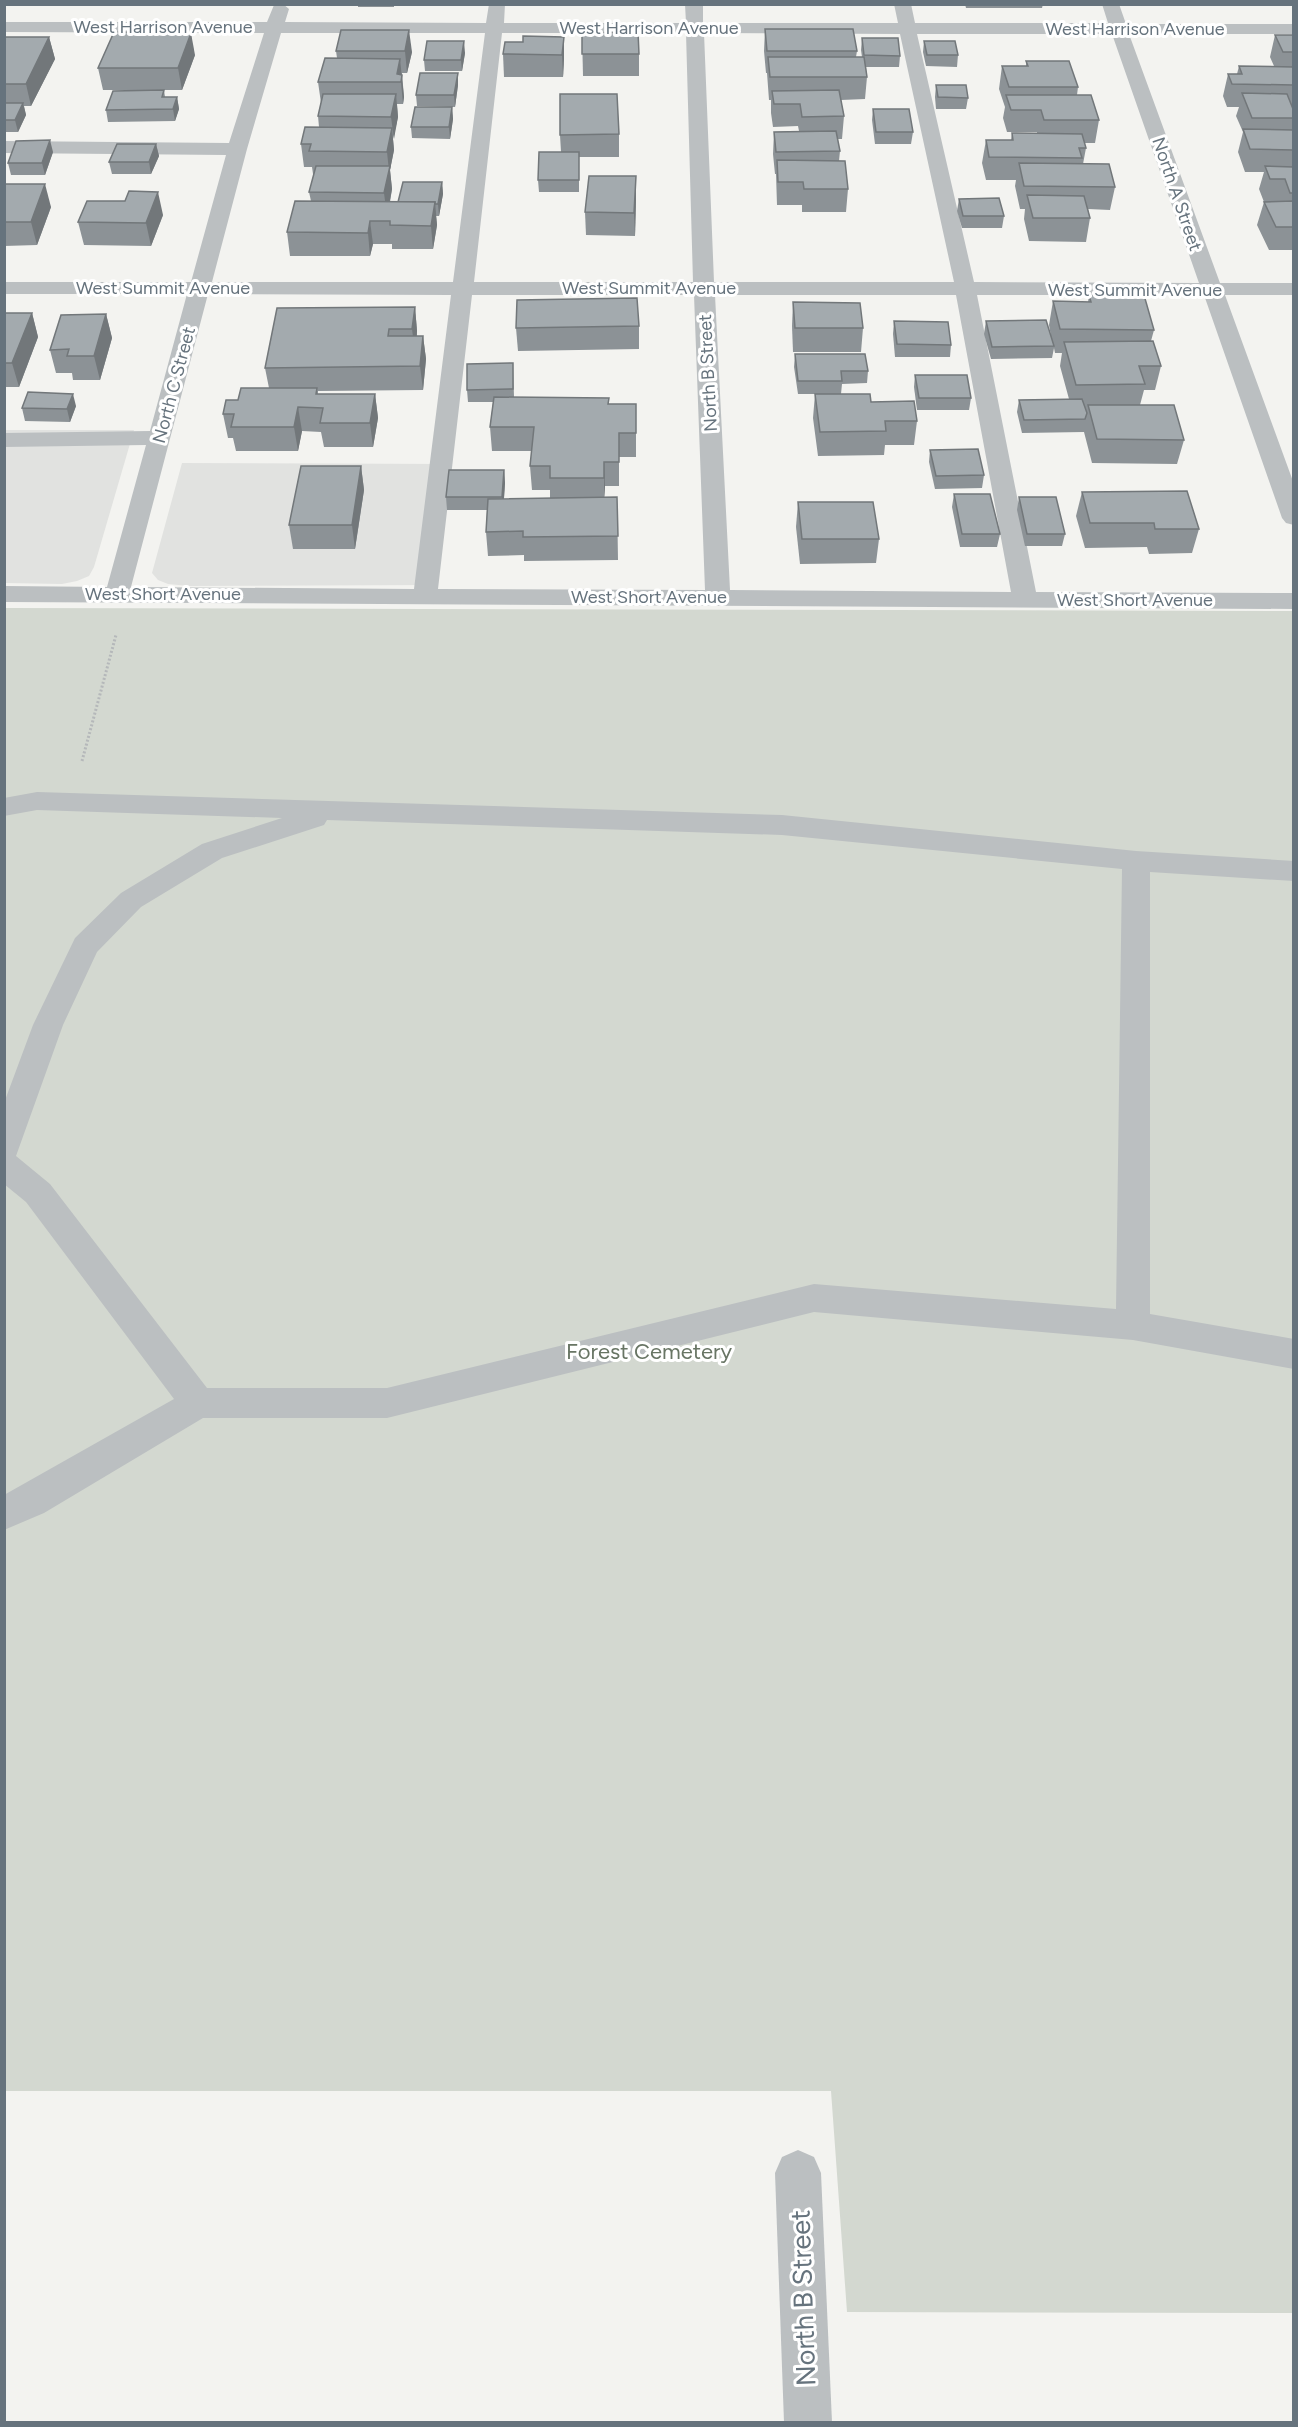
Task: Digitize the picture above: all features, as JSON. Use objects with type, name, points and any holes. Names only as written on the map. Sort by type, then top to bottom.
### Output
[{"type":"street","name":"North C Street","points":[[117,594],[237,149],[282,4]]},
{"type":"street","points":[[425,596],[497,4]]},
{"type":"street","name":"North B Street","points":[[694,4],[718,598]]},
{"type":"street","points":[[903,4],[964,290],[1025,599]]},
{"type":"street","name":"North A Street","points":[[1110,4],[1293,518]]},
{"type":"street","name":"West Harrison Avenue","points":[[4,27],[1293,29]]},
{"type":"street","points":[[4,147],[237,149]]},
{"type":"street","name":"West Summit Avenue","points":[[4,288],[1293,289]]},
{"type":"street","points":[[4,440],[159,438]]},
{"type":"street","name":"West Short Avenue","points":[[4,594],[1293,601]]},
{"type":"street","points":[[4,807],[37,801],[782,825],[1136,861],[1293,871]]},
{"type":"street","points":[[4,1148],[48,1025],[85,946],[131,900],[212,851],[334,811]]},
{"type":"street","points":[[1133,1325],[1136,861]]},
{"type":"street","points":[[4,1165],[38,1192],[198,1403]]},
{"type":"street","points":[[4,1513],[31,1501],[198,1403],[387,1403],[814,1298],[1133,1325],[1293,1354]]},
{"type":"street","name":"North B Street","points":[[798,2174],[808,2422]]},
{"type":"path","points":[[71,803],[122,612],[117,594]]},
{"type":"shaded area","points":[[4,430],[134,430],[94,567],[89,576],[62,584],[5,583]]},
{"type":"shaded area","points":[[182,463],[451,464],[435,585],[189,586],[168,584],[158,580],[152,573]]},
{"type":"green space","name":"Forest Cemetery","points":[[5,608],[1293,611],[1293,2313],[847,2312],[831,2091],[5,2091]]},
{"type":"building","points":[[765,29],[853,29],[857,51],[767,51]]},
{"type":"building","points":[[341,30],[409,30],[405,51],[336,51]]},
{"type":"building","points":[[114,32],[191,33],[178,68],[98,68]]},
{"type":"building","points":[[638,32],[639,54],[582,54],[582,33]]},
{"type":"building","points":[[1275,35],[1293,35],[1293,52],[1283,52]]},
{"type":"building","points":[[523,36],[564,37],[562,55],[503,54],[505,42],[523,42]]},
{"type":"building","points":[[4,37],[49,37],[26,84],[4,84]]},
{"type":"building","points":[[862,38],[898,38],[900,56],[864,55]]},
{"type":"building","points":[[427,41],[464,41],[461,60],[424,60]]},
{"type":"building","points":[[924,41],[955,41],[958,55],[927,55]]},
{"type":"building","points":[[768,57],[864,57],[867,77],[770,77]]},
{"type":"building","points":[[325,58],[400,59],[397,74],[402,75],[401,82],[318,82]]},
{"type":"building","points":[[1026,61],[1069,61],[1078,87],[1009,87],[1002,66],[1028,66]]},
{"type":"building","points":[[1239,66],[1293,67],[1293,85],[1232,84],[1228,74],[1242,74]]},
{"type":"building","points":[[420,73],[458,73],[454,95],[416,95]]},
{"type":"building","points":[[936,85],[966,85],[968,98],[938,97]]},
{"type":"building","points":[[164,90],[162,97],[177,97],[173,109],[106,110],[113,91]]},
{"type":"building","points":[[839,90],[844,116],[802,117],[800,104],[774,104],[772,91]]},
{"type":"building","points":[[1242,93],[1287,94],[1293,109],[1293,118],[1252,118]]},
{"type":"building","points":[[323,94],[396,94],[391,117],[318,116]]},
{"type":"building","points":[[560,94],[617,94],[619,134],[560,135]]},
{"type":"building","points":[[1006,95],[1091,95],[1099,120],[1044,120],[1041,110],[1011,110]]},
{"type":"building","points":[[4,103],[23,103],[15,120],[4,120]]},
{"type":"building","points":[[415,107],[452,107],[449,127],[411,127]]},
{"type":"building","points":[[873,109],[909,109],[913,132],[876,132]]},
{"type":"building","points":[[305,127],[392,128],[387,152],[309,151],[311,144],[301,144]]},
{"type":"building","points":[[1243,129],[1293,130],[1293,150],[1250,149]]},
{"type":"building","points":[[836,131],[840,151],[776,152],[774,132]]},
{"type":"building","points":[[1012,133],[1082,134],[1086,148],[1079,148],[1082,158],[989,157],[986,140],[1013,140]]},
{"type":"building","points":[[50,140],[42,163],[8,163],[16,141]]},
{"type":"building","points":[[117,144],[156,144],[149,162],[109,162]]},
{"type":"building","points":[[539,152],[579,152],[579,180],[538,180]]},
{"type":"building","points":[[777,160],[845,161],[848,189],[804,189],[803,182],[778,182]]},
{"type":"building","points":[[1019,163],[1109,164],[1115,187],[1024,186]]},
{"type":"building","points":[[316,166],[390,166],[384,193],[309,192]]},
{"type":"building","points":[[1265,166],[1293,167],[1293,193],[1290,193],[1285,179],[1270,179]]},
{"type":"building","points":[[589,176],[636,176],[634,213],[585,212]]},
{"type":"building","points":[[403,182],[442,182],[438,204],[435,202],[398,202]]},
{"type":"building","points":[[4,184],[45,184],[31,222],[4,222]]},
{"type":"building","points":[[129,191],[158,192],[146,223],[78,222],[87,201],[125,201]]},
{"type":"building","points":[[1027,195],[1084,196],[1090,218],[1033,218]]},
{"type":"building","points":[[999,198],[1004,216],[963,216],[959,199]]},
{"type":"building","points":[[295,201],[435,202],[431,226],[390,225],[390,221],[370,221],[368,233],[287,232]]},
{"type":"building","points":[[1293,201],[1293,227],[1276,227],[1264,202]]},
{"type":"building","points":[[1089,295],[1144,295],[1154,330],[1060,329],[1053,301],[1091,302]]},
{"type":"building","points":[[637,298],[639,326],[516,328],[517,300]]},
{"type":"building","points":[[793,302],[860,303],[863,328],[795,328]]},
{"type":"building","points":[[415,307],[412,329],[389,329],[388,336],[423,336],[420,366],[265,368],[277,308]]},
{"type":"building","points":[[4,313],[32,313],[12,363],[4,363]]},
{"type":"building","points":[[106,314],[94,356],[67,356],[69,349],[50,350],[61,315]]},
{"type":"building","points":[[1046,320],[1054,346],[992,347],[986,321]]},
{"type":"building","points":[[894,321],[948,322],[951,345],[897,344]]},
{"type":"building","points":[[1153,341],[1161,366],[1139,366],[1145,384],[1076,385],[1064,342]]},
{"type":"building","points":[[795,354],[865,354],[868,371],[841,371],[842,381],[798,381]]},
{"type":"building","points":[[513,363],[513,389],[467,390],[467,364]]},
{"type":"building","points":[[915,375],[967,375],[971,398],[919,398]]},
{"type":"building","points":[[241,388],[317,388],[316,394],[375,394],[370,423],[320,423],[323,408],[298,407],[294,427],[231,427],[234,414],[223,414],[226,400],[238,400]]},
{"type":"building","points":[[28,392],[73,394],[67,409],[22,408]]},
{"type":"building","points":[[815,394],[870,394],[871,402],[914,401],[917,421],[885,421],[886,431],[820,432]]},
{"type":"building","points":[[494,397],[609,398],[608,404],[636,404],[636,433],[619,433],[619,462],[604,462],[604,478],[550,478],[550,466],[530,466],[534,427],[490,427]]},
{"type":"building","points":[[1082,399],[1087,413],[1085,419],[1024,420],[1019,400]]},
{"type":"building","points":[[1088,405],[1174,405],[1184,440],[1097,439]]},
{"type":"building","points":[[978,449],[984,475],[936,476],[930,450]]},
{"type":"building","points":[[301,466],[361,466],[352,525],[289,525]]},
{"type":"building","points":[[449,470],[504,470],[502,497],[446,497]]},
{"type":"building","points":[[1187,491],[1199,529],[1155,529],[1154,523],[1090,523],[1082,492]]},
{"type":"building","points":[[954,494],[990,494],[1000,534],[962,534]]},
{"type":"building","points":[[617,497],[618,536],[523,537],[523,531],[486,532],[488,499]]},
{"type":"building","points":[[1019,497],[1056,497],[1065,534],[1027,534]]},
{"type":"building","points":[[798,502],[873,502],[879,539],[802,539]]}]
